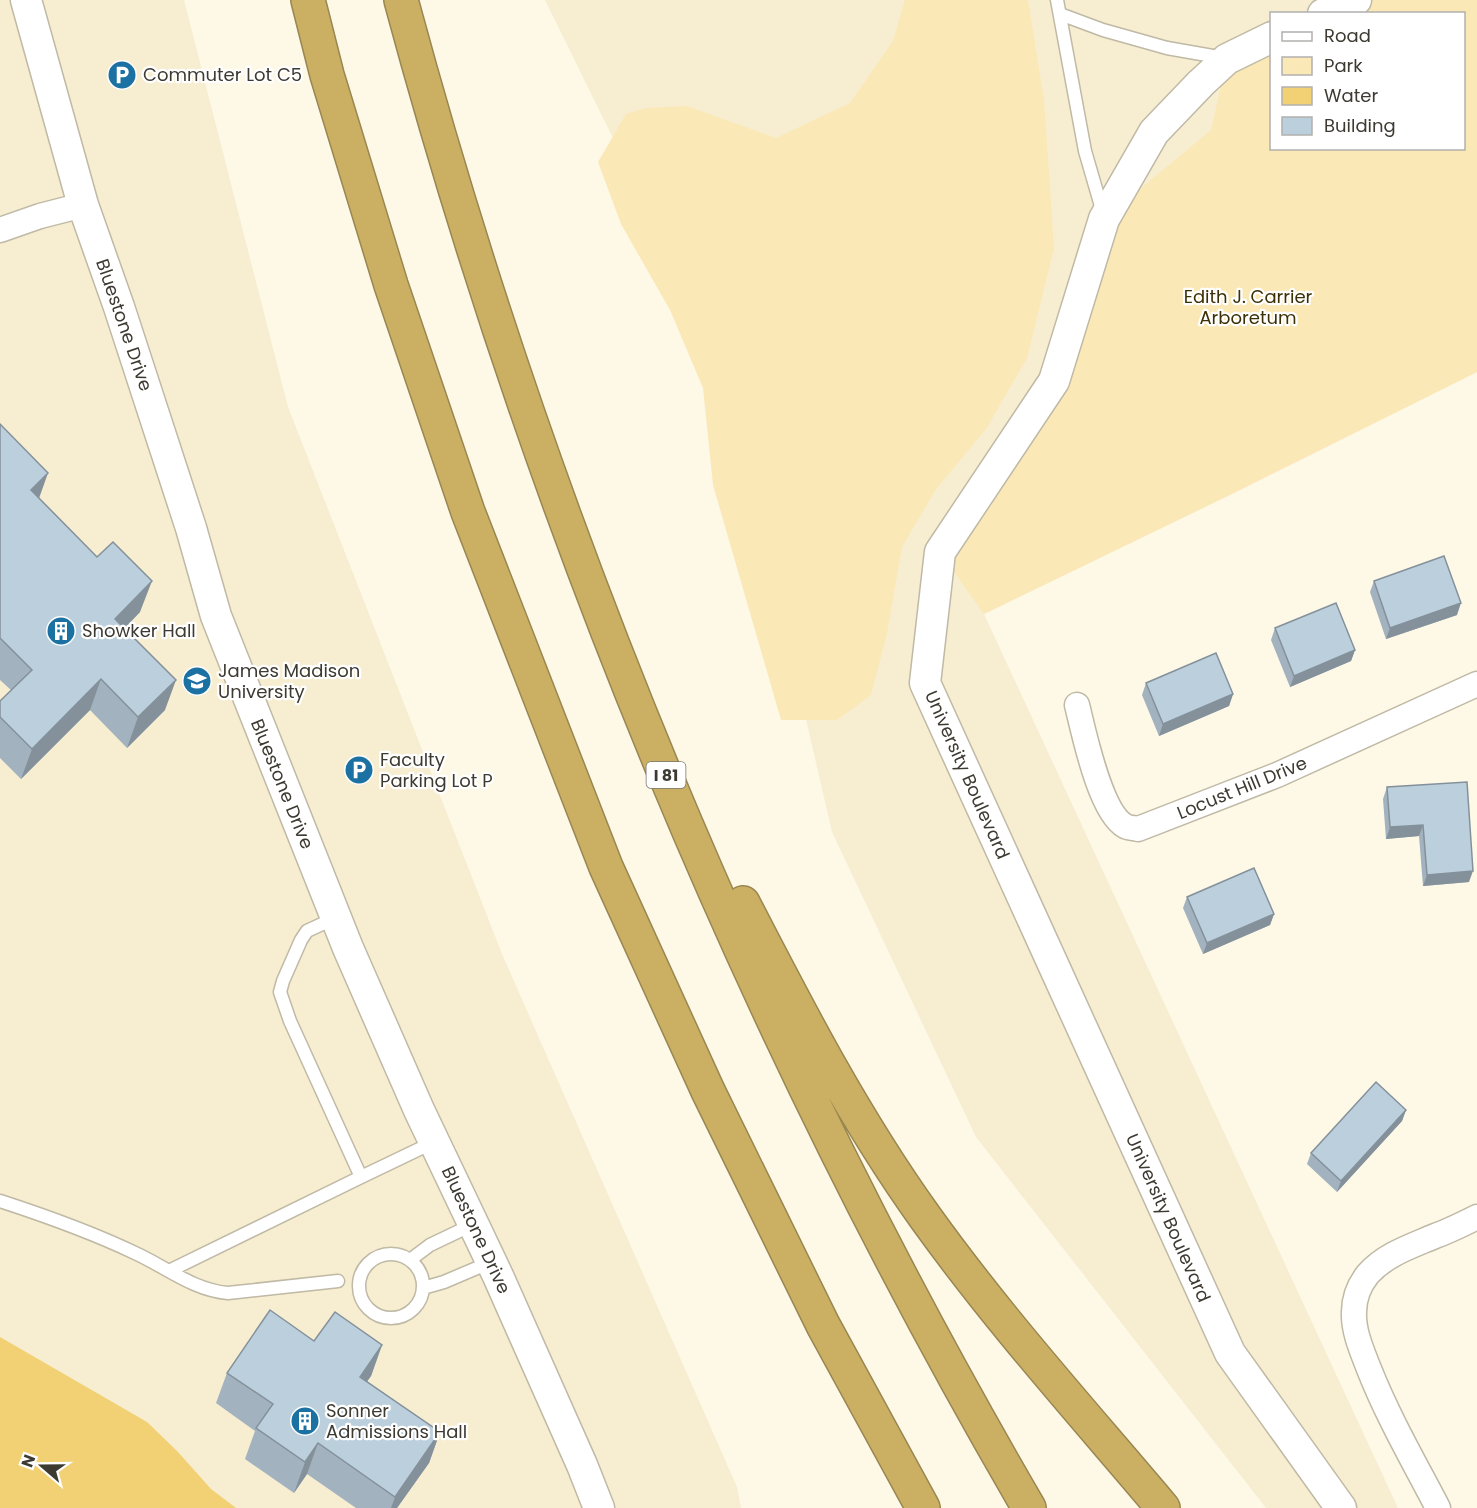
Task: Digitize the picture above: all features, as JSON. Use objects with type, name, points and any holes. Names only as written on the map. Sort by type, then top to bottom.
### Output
[{"type":"highway","points":[[308,0],[327,75],[388,274],[468,512],[606,867],[896,1508]]},
{"type":"highway","name":"I 81","points":[[401,0],[451,178],[512,369],[613,646],[697,851],[783,1041],[911,1298],[1029,1508]]},
{"type":"highway","points":[[613,646],[802,1018],[866,1127],[923,1215],[983,1296],[1163,1508]]},
{"type":"highway","points":[[708,1090],[823,1325],[923,1508]]},
{"type":"street","name":"Bluestone Drive","points":[[26,0],[83,205],[173,473],[216,616],[335,918],[434,1142],[474,1224],[582,1465],[599,1508]]},
{"type":"street","points":[[1328,12],[1356,0]]},
{"type":"street","name":"University Boulevard","points":[[1270,38],[1227,59],[1200,83],[1154,132],[1104,219],[1054,381],[940,552],[925,683],[1230,1353],[1341,1508]]},
{"type":"street","points":[[0,230],[30,219],[83,205]]},
{"type":"street","name":"Locust Hill Drive","points":[[1077,705],[1101,790],[1114,814],[1124,826],[1138,830],[1278,775],[1477,684]]},
{"type":"street","points":[[1438,1508],[1379,1394],[1355,1326],[1355,1301],[1367,1276],[1379,1264],[1404,1248],[1477,1217]]},
{"type":"lane","points":[[1057,0],[1085,151],[1104,219]]},
{"type":"lane","points":[[1060,14],[1103,30],[1167,48],[1227,59]]},
{"type":"lane","points":[[335,918],[307,931],[296,950],[280,992],[290,1021],[361,1177]]},
{"type":"lane","points":[[169,1271],[434,1142]]},
{"type":"lane","points":[[0,1202],[62,1221],[213,1292],[228,1293],[338,1281]]},
{"type":"lane","points":[[410,1260],[430,1245],[474,1224]]},
{"type":"lane","points":[[401,1255],[410,1260],[418,1268],[423,1288],[416,1307],[408,1314],[398,1318],[378,1316],[369,1310],[362,1301],[359,1291],[359,1280],[363,1270],[379,1256],[401,1255]]},
{"type":"lane","points":[[423,1288],[444,1282],[491,1262]]},
{"type":"shaded area","name":"James Madison University","points":[[0,0],[184,0],[288,407],[502,954],[737,1487],[741,1508],[0,1508]]},
{"type":"shaded area","points":[[545,0],[1477,0],[1477,372],[984,614],[1398,1508],[1266,1508],[976,1137],[832,832],[724,364]]},
{"type":"green space","points":[[905,0],[1028,0],[1044,100],[1054,248],[1027,358],[986,429],[936,489],[902,547],[887,633],[871,695],[837,720],[781,720],[713,485],[703,388],[670,310],[621,224],[598,162],[626,114],[647,108],[687,106],[776,138],[850,103],[893,41]]},
{"type":"green space","name":"Edith J. Carrier Arboretum","points":[[1356,0],[1477,0],[1477,372],[984,614],[940,552],[1054,381],[1104,219],[1211,130],[1227,59],[1270,38],[1270,150],[1465,150],[1465,12],[1326,12]]},
{"type":"water","points":[[0,1337],[147,1422],[211,1489],[236,1508],[0,1508]]},
{"type":"building","name":"Showker Hall","points":[[0,424],[48,473],[31,490],[97,557],[113,542],[152,581],[115,619],[176,680],[138,717],[101,679],[32,749],[0,717],[0,701],[32,670],[0,638]]},
{"type":"building","points":[[1444,556],[1461,603],[1390,628],[1374,581]]},
{"type":"building","points":[[1336,603],[1355,650],[1294,676],[1275,628]]},
{"type":"building","points":[[1216,653],[1233,694],[1163,724],[1146,683]]},
{"type":"building","points":[[1467,782],[1473,871],[1427,875],[1423,825],[1390,827],[1387,787]]},
{"type":"building","points":[[1254,868],[1274,914],[1207,943],[1187,897]]},
{"type":"building","points":[[1376,1082],[1406,1110],[1341,1181],[1311,1153]]},
{"type":"building","name":"Sonner Admissions Hall","points":[[270,1310],[314,1341],[335,1312],[382,1345],[360,1377],[440,1432],[395,1497],[318,1443],[305,1462],[256,1428],[273,1404],[227,1373]]},
{"type":"place","name":"Commuter Lot C5","points":[[122,75]]},
{"type":"place","name":"Showker Hall","points":[[61,631]]},
{"type":"place","name":"James Madison University","points":[[197,681]]},
{"type":"place","name":"Faculty Parking Lot P","points":[[359,770]]},
{"type":"place","name":"Sonner Admissions Hall","points":[[305,1421]]}]
